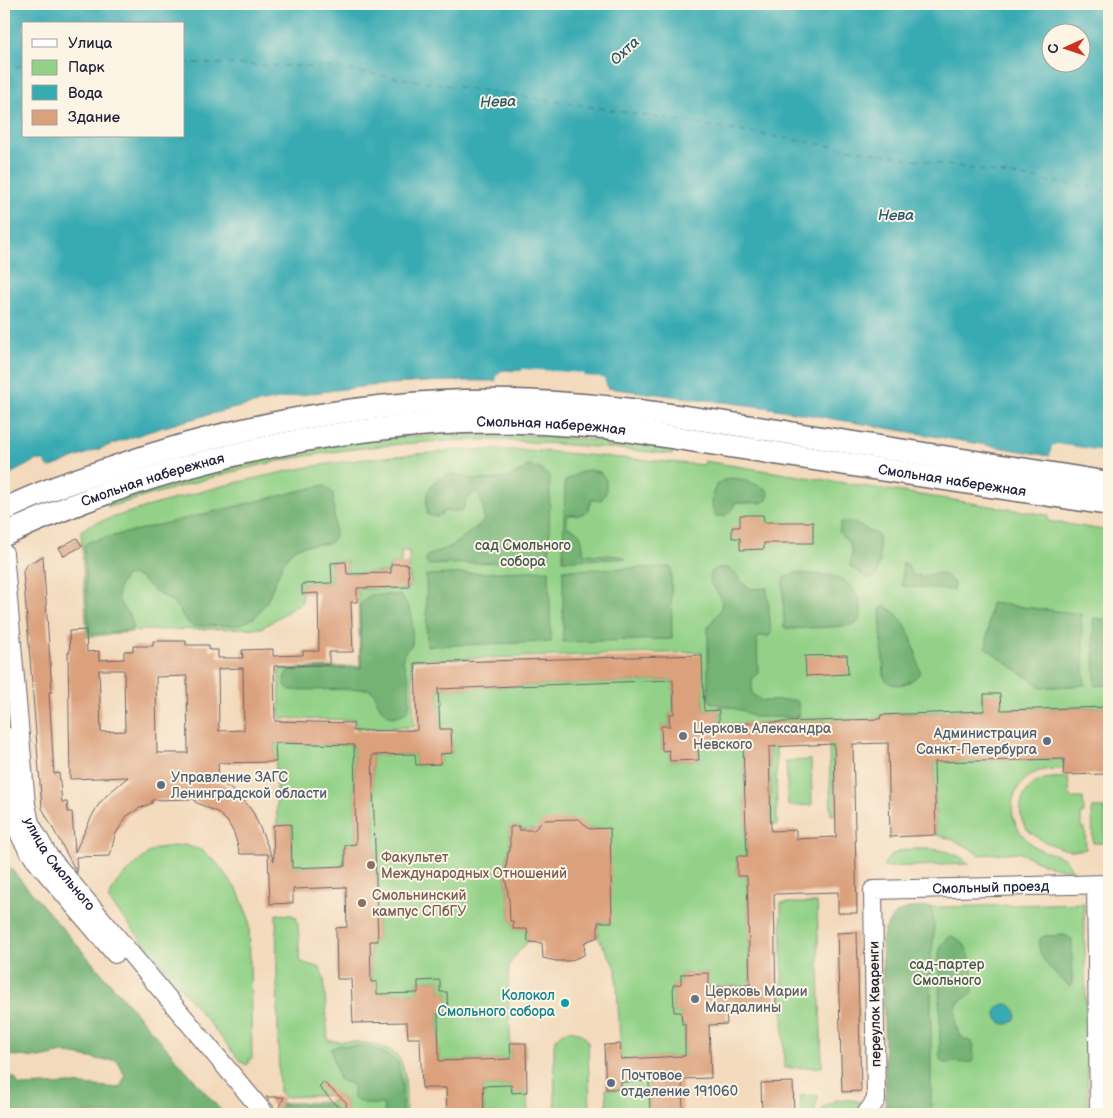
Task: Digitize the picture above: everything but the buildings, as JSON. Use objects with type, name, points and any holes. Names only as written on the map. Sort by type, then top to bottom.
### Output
[{"type":"main road","name":"Смольная набережная","points":[[4,510],[74,481],[155,453],[236,431],[281,421],[334,413],[464,401],[604,406],[727,423],[1109,483]]},
{"type":"main road","name":"Смольная набережная","points":[[4,535],[78,503],[143,480],[241,452],[337,435],[465,422],[521,422],[605,426],[1109,504]]},
{"type":"street","name":"улица Смольного","points":[[4,553],[26,804],[30,823],[48,855],[265,1114]]},
{"type":"street","name":"улица Смольного","points":[[4,735],[12,805],[16,826],[24,845],[250,1114]]},
{"type":"street","name":"Смольный проезд","points":[[873,890],[1103,885]]},
{"type":"street","points":[[1099,1114],[1103,885]]},
{"type":"street","name":"переулок Кваренги","points":[[866,1114],[876,1100],[873,890]]},
{"type":"green space","points":[[466,433],[544,436],[621,443],[673,449],[673,454],[504,440],[409,443],[351,449],[295,458],[224,474],[108,507],[107,503],[243,462],[339,444],[412,436]]},
{"type":"green space","name":"сад Смольного собора","points":[[466,450],[528,450],[704,465],[704,461],[1048,515],[1048,521],[1109,531],[1109,707],[996,710],[984,694],[984,706],[989,710],[881,715],[880,719],[719,724],[719,710],[704,711],[701,652],[412,660],[414,727],[356,729],[355,720],[280,718],[279,669],[360,666],[358,589],[410,588],[409,551],[401,551],[401,563],[390,564],[390,572],[347,574],[347,561],[331,562],[331,583],[302,584],[302,602],[262,628],[147,630],[87,637],[81,531],[89,525],[187,495],[288,471],[354,460]]},
{"type":"green space","name":"сад Смольного собора","points":[[527,466],[540,469],[550,476],[549,560],[428,565],[426,562],[427,556],[452,546],[483,522],[482,502],[475,492],[466,500],[462,511],[446,511],[436,517],[428,515],[427,501],[433,483],[444,476],[452,474],[475,479],[503,479],[514,475]]},
{"type":"green space","points":[[588,470],[600,472],[606,480],[606,493],[601,500],[592,500],[587,512],[578,515],[567,515],[567,527],[576,531],[581,537],[584,554],[621,556],[626,559],[563,560],[565,481]]},
{"type":"green space","points":[[731,478],[745,480],[766,489],[769,494],[767,500],[762,503],[735,503],[725,516],[715,516],[712,503],[714,490],[720,482]]},
{"type":"green space","points":[[325,486],[333,493],[335,536],[330,543],[301,546],[293,549],[283,563],[267,601],[255,617],[240,625],[193,626],[187,622],[171,601],[141,578],[132,575],[126,576],[118,594],[122,606],[130,616],[132,629],[129,631],[91,634],[89,632],[84,546],[88,542]]},
{"type":"green space","points":[[841,522],[852,522],[878,535],[880,560],[876,576],[868,579],[850,566],[852,553],[850,544],[839,532]]},
{"type":"green space","points":[[903,562],[907,564],[912,575],[943,575],[954,583],[953,590],[902,586]]},
{"type":"green space","points":[[671,567],[672,639],[563,642],[563,570]]},
{"type":"green space","points":[[718,568],[732,570],[751,589],[767,588],[771,633],[769,636],[760,636],[757,639],[758,673],[752,678],[752,694],[762,701],[793,700],[798,702],[799,716],[753,717],[744,711],[712,703],[708,698],[708,627],[720,611],[722,603],[720,596],[711,584],[710,576],[712,571]]},
{"type":"green space","points":[[549,570],[551,642],[427,646],[426,575]]},
{"type":"green space","points":[[795,573],[829,575],[844,580],[857,594],[861,605],[861,616],[857,623],[847,626],[788,629],[784,627],[783,582],[784,578]]},
{"type":"green space","points":[[371,595],[400,595],[411,612],[412,645],[403,656],[403,663],[409,678],[409,707],[406,713],[391,717],[380,707],[375,694],[369,689],[290,690],[284,678],[289,670],[361,668],[360,605]]},
{"type":"green space","points":[[991,603],[1081,614],[1085,685],[1042,688],[986,648]]},
{"type":"green space","points":[[885,606],[900,618],[910,634],[920,672],[913,680],[897,685],[887,682],[884,677],[880,612],[881,608]]},
{"type":"green space","points":[[1093,618],[1109,620],[1109,685],[1095,686]]},
{"type":"green space","points":[[673,680],[674,714],[669,714],[670,726],[661,726],[662,750],[669,750],[670,761],[699,760],[698,748],[743,746],[747,856],[737,857],[737,876],[747,876],[750,985],[709,987],[708,973],[681,974],[681,984],[673,985],[674,1012],[681,1012],[682,1024],[685,1024],[685,1056],[621,1059],[616,968],[598,937],[598,922],[611,922],[609,828],[519,830],[519,826],[510,827],[510,851],[508,852],[505,876],[510,921],[513,921],[513,929],[527,929],[528,942],[520,949],[509,965],[511,1059],[439,1061],[438,1013],[448,1012],[447,992],[440,992],[440,980],[418,981],[418,993],[377,994],[371,982],[370,941],[378,941],[372,755],[415,754],[416,765],[440,764],[440,754],[452,753],[451,729],[440,729],[438,689]]},
{"type":"green space","points":[[275,743],[354,745],[356,844],[345,845],[345,866],[292,868],[291,825],[277,825]]},
{"type":"green space","points":[[834,744],[836,814],[831,815],[829,745]]},
{"type":"green space","points":[[776,746],[777,825],[771,824],[769,747]]},
{"type":"green space","points":[[1064,759],[1064,769],[1043,770],[1026,778],[1013,798],[1012,807],[1016,824],[1025,838],[1039,849],[1065,859],[1074,872],[1046,865],[1018,852],[979,855],[959,842],[936,835],[934,762]]},
{"type":"green space","points":[[811,760],[812,805],[788,806],[786,761]]},
{"type":"green space","points":[[1068,777],[1070,798],[1083,798],[1084,813],[1081,814],[1081,828],[1085,828],[1086,849],[1072,850],[1053,845],[1030,832],[1022,821],[1022,800],[1025,793],[1035,783],[1045,779]]},
{"type":"green space","points":[[1092,808],[1105,808],[1105,843],[1093,843]]},
{"type":"green space","points":[[184,845],[201,850],[215,861],[238,891],[249,919],[252,1059],[249,1059],[247,1065],[241,1062],[108,899],[117,882],[147,854],[157,848]]},
{"type":"green space","points":[[923,849],[948,852],[970,864],[883,867],[886,861],[895,853],[905,850]]},
{"type":"green space","points":[[4,861],[224,1114],[5,1114],[6,1075],[15,1078],[19,1086],[71,1084],[120,1088],[125,1076],[117,1060],[102,1060],[63,1053],[40,1058],[6,1055]]},
{"type":"green space","points":[[1109,902],[1109,1114],[1107,906]]},
{"type":"green space","points":[[781,903],[817,903],[822,1067],[784,1068]]},
{"type":"green space","name":"сад-партер Смольного","points":[[1084,903],[1088,1114],[879,1114],[886,1104],[884,932],[894,917],[909,908]],"holes":[[[1000,1007],[1016,1017],[1011,1023],[1003,1023],[997,1012]]]},
{"type":"green space","points":[[931,907],[934,931],[931,955],[931,1113],[879,1114],[886,1104],[882,941],[889,923],[898,913],[912,908]]},
{"type":"green space","points":[[276,914],[296,917],[301,962],[320,968],[324,979],[328,1041],[360,1042],[392,1051],[399,1058],[403,1067],[406,1114],[347,1114],[346,1102],[339,1095],[284,1097],[279,1092]]},
{"type":"green space","points":[[1064,935],[1072,940],[1072,984],[1070,986],[1047,965],[1040,953],[1039,946],[1040,939],[1044,936]]},
{"type":"green space","points":[[951,936],[959,939],[968,951],[972,968],[973,992],[957,1004],[956,1021],[959,1034],[973,1043],[974,1059],[972,1062],[943,1063],[940,1059],[939,953],[942,944]]},
{"type":"green space","points":[[570,1030],[581,1034],[588,1043],[590,1114],[555,1114],[554,1045],[559,1035]]},
{"type":"green space","points":[[339,1045],[370,1047],[384,1053],[398,1063],[402,1083],[402,1114],[385,1114],[383,1104],[367,1104],[353,1098],[353,1085],[339,1080],[331,1049]]},
{"type":"green space","points":[[649,1081],[650,1114],[607,1114],[606,1089],[621,1089],[621,1082]]},
{"type":"green space","points":[[511,1085],[512,1093],[527,1092],[528,1114],[484,1114],[483,1086]]},
{"type":"green space","points":[[819,1095],[813,1114],[801,1114],[800,1096]]},
{"type":"green space","points":[[835,1100],[853,1100],[863,1103],[855,1114],[822,1114],[823,1108]]},
{"type":"green space","points":[[333,1102],[342,1109],[342,1114],[281,1114],[278,1108],[281,1103]]},
{"type":"green space","points":[[282,1105],[330,1105],[340,1114],[284,1114],[281,1108]]},
{"type":"water","name":"Нева","points":[[4,4],[1109,4],[1109,452],[1057,444],[1051,449],[1050,456],[764,407],[607,388],[601,379],[583,376],[583,374],[505,370],[497,375],[496,381],[416,382],[336,390],[256,403],[162,428],[49,468],[44,461],[37,460],[4,477]]},
{"type":"water","points":[[1006,1004],[1013,1007],[1016,1014],[1013,1021],[1006,1024],[999,1021],[996,1014],[999,1007]]},
{"type":"pier","points":[[522,369],[583,373],[584,376],[604,379],[607,388],[604,387],[602,381],[581,376],[524,372],[522,374],[503,373],[499,376],[499,381],[496,381],[497,375],[502,371],[522,371]]},
{"type":"pier","points":[[1057,444],[1109,452],[1109,454],[1057,447],[1054,448],[1052,456],[1050,456],[1052,446]]},
{"type":"ferry route","points":[[185,63],[325,67],[580,105],[1109,191]]},
{"type":"ferry route","points":[[4,67],[22,66]]},
{"type":"place","name":"Церковь Александра Невского","points":[[683,736]]},
{"type":"place","name":"Администрация Санкт-Петербурга","points":[[1047,741]]},
{"type":"place","name":"Управление ЗАГС Ленинградской области","points":[[161,785]]},
{"type":"place","name":"Факультет Международных Отношений","points":[[371,865]]},
{"type":"place","name":"Смольнинский кампус СПбГУ","points":[[362,903]]},
{"type":"place","name":"Церковь Марии Магдалины","points":[[695,999]]},
{"type":"place","name":"Колокол Смольного собора","points":[[565,1003]]},
{"type":"place","name":"Почтовое отделение 191060","points":[[611,1083]]},
{"type":"water label","name":"Охта","points":[[625,51]]}]
